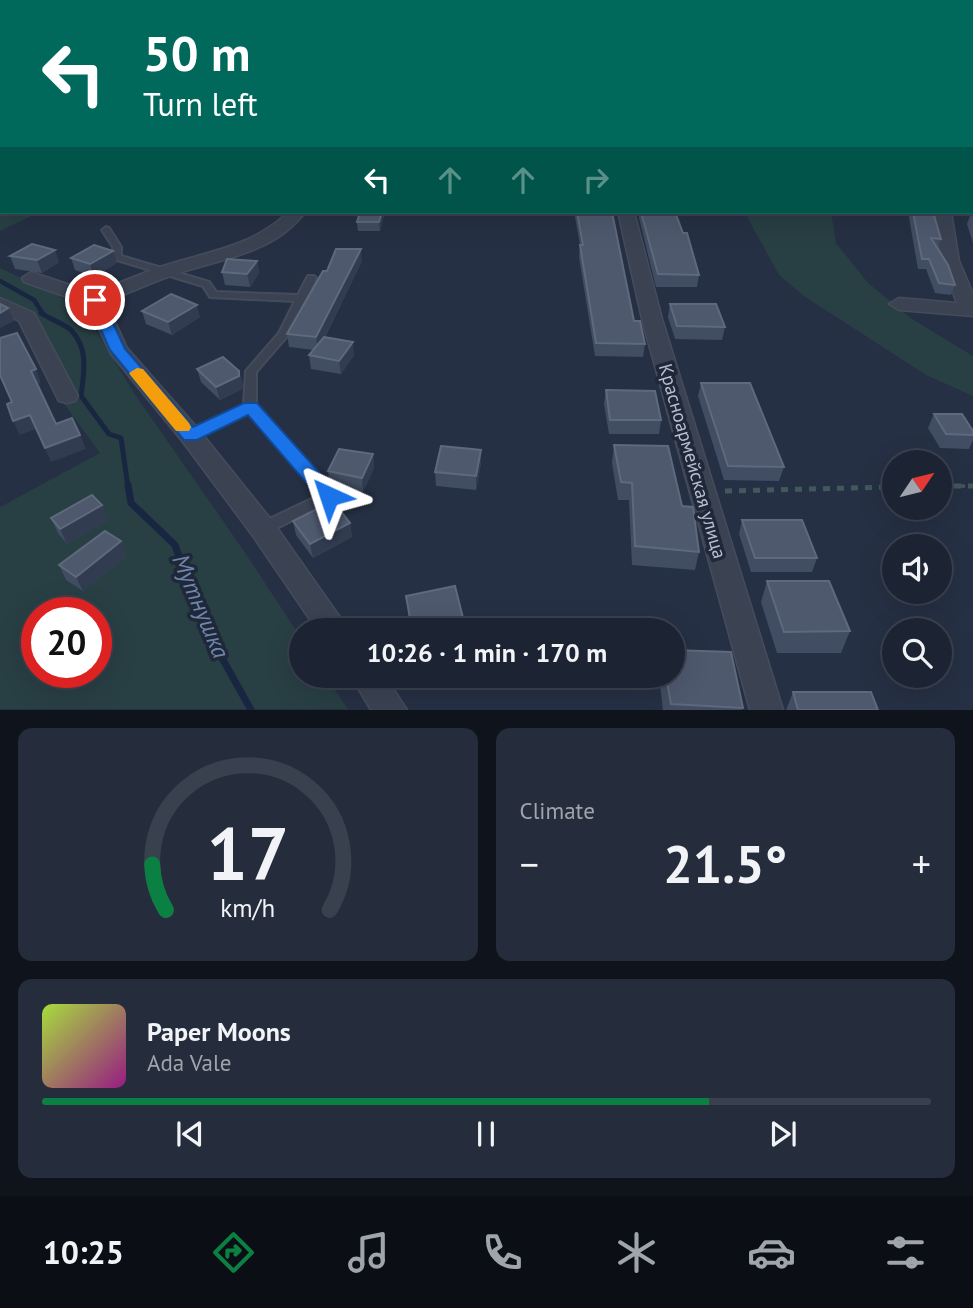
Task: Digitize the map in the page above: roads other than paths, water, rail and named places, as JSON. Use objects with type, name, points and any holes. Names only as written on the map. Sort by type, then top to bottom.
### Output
[{"type":"street","points":[[31,278],[95,300],[165,271],[267,238],[286,226],[295,214]]},
{"type":"street","name":"Красноармейская улица","points":[[626,214],[652,319],[766,709]]},
{"type":"street","points":[[899,304],[972,310],[950,261],[943,214]]},
{"type":"street","points":[[95,300],[118,350],[191,436],[263,529],[326,618]]},
{"type":"street","points":[[0,304],[27,317],[67,396]]},
{"type":"street","points":[[376,688],[391,709]]},
{"type":"lane","points":[[106,230],[117,247],[117,257],[206,284],[213,295],[300,298]]},
{"type":"lane","points":[[263,529],[329,496],[250,407],[251,371],[284,334],[311,278]]},
{"type":"lane","points":[[191,436],[250,407]]},
{"type":"waterway","name":"Мутнушка","points":[[0,281],[34,300],[43,314]]},
{"type":"waterway","name":"Мутнушка","points":[[41,313],[64,325],[77,337],[84,361],[81,396],[109,434],[121,438],[128,487]]},
{"type":"waterway","name":"Мутнушка","points":[[128,485],[131,503],[175,545],[191,592],[217,649],[251,710]]}]
